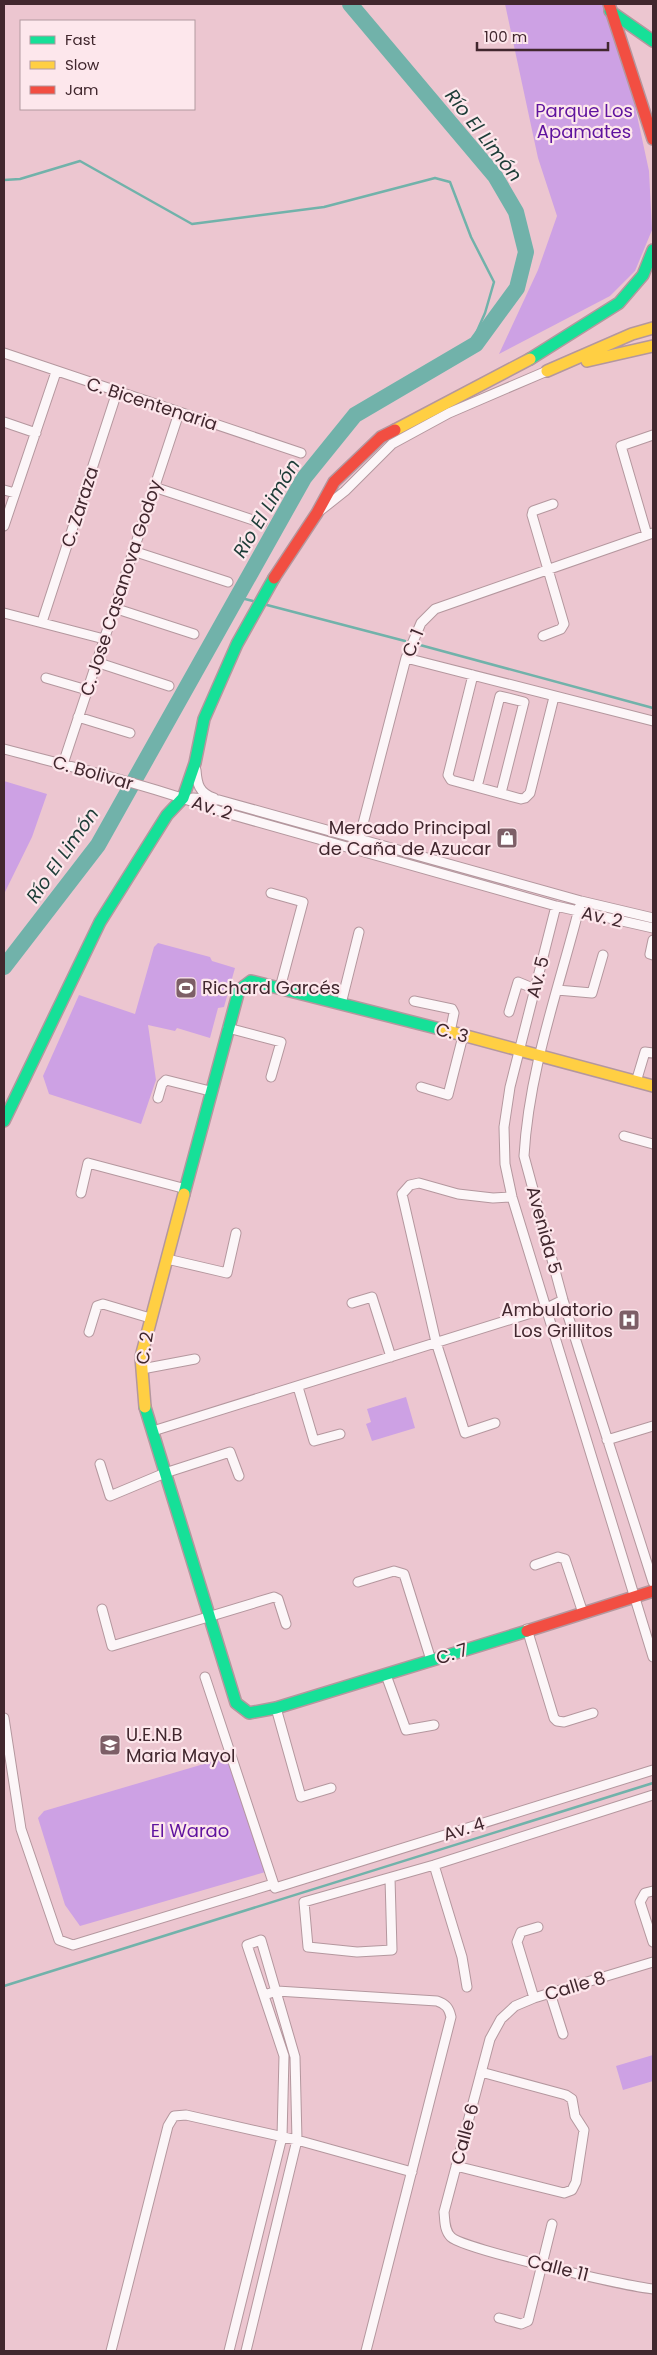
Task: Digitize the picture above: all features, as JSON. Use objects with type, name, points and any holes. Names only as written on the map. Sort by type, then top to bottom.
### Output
[{"type":"street","points":[[610,7],[653,40]]},
{"type":"street","points":[[610,7],[652,132]]},
{"type":"street","points":[[4,1121],[100,922],[167,815],[183,798],[195,763],[204,719],[237,644],[284,561],[317,513],[334,482],[381,437],[530,359],[619,303],[643,275],[653,250]]},
{"type":"street","points":[[317,513],[346,491],[392,444],[449,413],[632,334],[653,328]]},
{"type":"street","points":[[547,371],[653,346]]},
{"type":"street","name":"C. Bicentenaria","points":[[4,353],[301,453]]},
{"type":"street","points":[[4,526],[56,372]]},
{"type":"street","name":"C. Zaraza","points":[[42,622],[117,392]]},
{"type":"street","name":"C. Jose Casanova Godoy","points":[[63,764],[179,413]]},
{"type":"street","points":[[4,422],[36,433]]},
{"type":"street","points":[[650,534],[621,446],[653,435]]},
{"type":"street","points":[[154,487],[262,523]]},
{"type":"street","points":[[4,490],[15,493]]},
{"type":"street","points":[[543,636],[561,629],[564,624],[532,515],[533,511],[553,504]]},
{"type":"street","name":"C. 1","points":[[356,848],[406,658],[421,623],[435,609],[650,534]]},
{"type":"street","points":[[133,551],[228,582]]},
{"type":"street","points":[[114,608],[194,634]]},
{"type":"street","points":[[4,612],[104,639]]},
{"type":"street","points":[[406,658],[653,721]]},
{"type":"street","points":[[96,662],[169,686]]},
{"type":"street","points":[[473,675],[448,775],[451,780],[477,788],[521,798],[525,798],[530,793],[554,697]]},
{"type":"street","points":[[46,678],[87,690]]},
{"type":"street","points":[[477,788],[500,696],[524,702],[501,793]]},
{"type":"street","points":[[78,717],[130,733]]},
{"type":"street","name":"C. Bolivar","points":[[4,749],[183,798]]},
{"type":"street","points":[[195,763],[197,784],[200,790],[207,796],[219,800]]},
{"type":"street","name":"Av. 2","points":[[183,798],[219,800],[582,901],[653,918]]},
{"type":"street","name":"Av. 2","points":[[183,798],[219,811],[356,848],[556,906],[653,928]]},
{"type":"street","points":[[271,893],[303,902],[280,988]]},
{"type":"street","name":"Avenida 5","points":[[582,901],[539,1054],[526,1132],[524,1156],[563,1300],[653,1582]]},
{"type":"street","name":"Av. 5","points":[[519,1049],[556,906]]},
{"type":"street","points":[[340,1004],[359,932]]},
{"type":"street","points":[[653,940],[650,954],[653,955]]},
{"type":"street","points":[[557,990],[592,993],[603,955]]},
{"type":"street","name":"C. 3","points":[[251,981],[539,1054],[653,1086]]},
{"type":"street","name":"C. 2","points":[[249,1713],[236,1702],[208,1619],[143,1400],[141,1357],[210,1091],[239,990],[251,981]]},
{"type":"street","points":[[509,1012],[518,982],[535,989]]},
{"type":"street","points":[[414,1000],[452,1010],[454,1013],[450,1032]]},
{"type":"street","points":[[228,1028],[281,1042],[271,1078]]},
{"type":"street","points":[[421,1087],[448,1095],[463,1036]]},
{"type":"street","name":"Avenida 5","points":[[519,1049],[510,1086],[504,1127],[505,1164],[512,1197],[653,1657]]},
{"type":"street","points":[[636,1082],[645,1052],[653,1053]]},
{"type":"street","points":[[158,1098],[166,1080],[210,1091]]},
{"type":"street","points":[[624,1136],[653,1144]]},
{"type":"street","points":[[81,1192],[88,1163],[186,1189]]},
{"type":"street","points":[[495,1422],[465,1433],[436,1342],[402,1194],[410,1185],[419,1183],[458,1194],[493,1198],[512,1197]]},
{"type":"street","points":[[167,1259],[227,1273],[236,1233]]},
{"type":"street","points":[[352,1303],[372,1297],[391,1357]]},
{"type":"street","points":[[153,1431],[547,1308],[563,1300]]},
{"type":"street","points":[[90,1332],[97,1306],[103,1304],[150,1318]]},
{"type":"street","points":[[142,1369],[195,1359]]},
{"type":"street","points":[[298,1387],[314,1441],[340,1434]]},
{"type":"street","points":[[607,1440],[653,1426]]},
{"type":"street","points":[[100,1464],[110,1496],[165,1473],[230,1452],[238,1476]]},
{"type":"street","points":[[535,1565],[558,1557],[565,1560],[583,1613]]},
{"type":"street","points":[[358,1582],[394,1571],[404,1574],[431,1660]]},
{"type":"street","name":"C. 7","points":[[249,1713],[276,1708],[386,1675],[527,1629],[653,1591]]},
{"type":"street","points":[[102,1609],[112,1646],[208,1619],[274,1597],[278,1599],[286,1624]]},
{"type":"street","points":[[527,1629],[554,1718],[557,1721],[564,1722],[593,1712]]},
{"type":"street","points":[[386,1675],[406,1730],[434,1725]]},
{"type":"street","points":[[205,1677],[274,1886]]},
{"type":"street","points":[[276,1708],[301,1797],[331,1788]]},
{"type":"street","name":"Av. 4","points":[[4,1718],[21,1829],[59,1940],[72,1945],[274,1886],[653,1770]]},
{"type":"street","name":"Av. 4","points":[[390,1878],[392,1950],[357,1952],[308,1947],[304,1902],[434,1865],[653,1795]]},
{"type":"street","points":[[434,1865],[462,1957],[467,1987]]},
{"type":"street","points":[[653,1891],[645,1893],[640,1902],[653,1942]]},
{"type":"street","points":[[534,1998],[517,1942],[521,1932],[538,1927]]},
{"type":"street","points":[[229,2351],[282,2137],[284,2056],[247,1946],[261,1940],[295,2057],[297,2140],[246,2351]]},
{"type":"street","name":"Calle 8","points":[[501,2019],[515,2006],[534,1998],[653,1962]]},
{"type":"street","points":[[264,1995],[277,1991],[437,2001],[447,2006],[451,2017],[366,2351]]},
{"type":"street","points":[[550,1993],[563,2034]]},
{"type":"street","name":"Calle 6","points":[[464,2244],[450,2237],[445,2226],[444,2212],[490,2039],[501,2019]]},
{"type":"street","points":[[456,2166],[564,2193],[572,2190],[576,2182],[584,2130],[575,2116],[572,2098],[481,2072]]},
{"type":"street","points":[[111,2351],[171,2120],[174,2116],[186,2115],[297,2140],[412,2172]]},
{"type":"street","points":[[499,2318],[521,2324],[528,2320],[552,2224]]},
{"type":"street","name":"Calle 11","points":[[464,2244],[542,2265],[653,2289]]},
{"type":"green space","name":"Parque Los Apamates","points":[[505,4],[613,4],[649,171],[652,230],[635,271],[610,296],[499,354],[538,270],[557,216],[538,158]]},
{"type":"green space","points":[[4,781],[47,794],[32,837],[4,894]]},
{"type":"green space","points":[[158,943],[210,957],[212,961],[235,968],[224,1007],[218,1008],[210,1038],[177,1028],[175,1031],[148,1025],[156,1080],[141,1124],[49,1094],[43,1076],[79,995],[135,1014],[154,947]]},
{"type":"green space","points":[[406,1397],[415,1428],[372,1441],[366,1424],[371,1422],[367,1409]]},
{"type":"green space","name":"El Warao","points":[[231,1756],[269,1871],[80,1926],[65,1905],[38,1818],[44,1811]]},
{"type":"green space","points":[[653,2055],[653,2081],[623,2090],[616,2066]]},
{"type":"waterway","name":"Río El Limón","points":[[4,967],[98,845],[304,478],[355,415],[476,344],[517,288],[526,252],[516,212],[495,176],[350,4]]},
{"type":"waterway","points":[[4,180],[20,179],[80,161],[192,224],[324,207],[435,178],[450,182],[471,237],[494,282],[485,313],[470,347]]},
{"type":"waterway","points":[[237,597],[253,601]]},
{"type":"waterway","points":[[267,605],[405,641]]},
{"type":"waterway","points":[[420,645],[653,708]]},
{"type":"waterway","points":[[4,1986],[653,1783]]},
{"type":"traffic: fast","points":[[610,11],[653,41]]},
{"type":"traffic: fast","points":[[530,359],[619,303],[643,275],[653,250]]},
{"type":"traffic: fast","points":[[4,1121],[100,922],[167,815],[183,798],[195,763],[204,719],[237,644],[274,578]]},
{"type":"traffic: fast","points":[[184,1194],[239,990],[251,981],[444,1030]]},
{"type":"traffic: fast","points":[[145,1407],[236,1703],[249,1713],[276,1708],[527,1631]]},
{"type":"traffic: slow","points":[[547,371],[632,334],[653,328]]},
{"type":"traffic: slow","points":[[587,361],[653,346]]},
{"type":"traffic: slow","points":[[395,430],[530,359]]},
{"type":"traffic: slow","points":[[444,1030],[653,1086]]},
{"type":"traffic: slow","points":[[145,1407],[141,1357],[184,1194]]},
{"type":"traffic: jam","points":[[609,4],[653,139]]},
{"type":"traffic: jam","points":[[274,578],[317,513],[334,482],[381,437],[395,430]]},
{"type":"traffic: jam","points":[[527,1631],[653,1591]]},
{"type":"place","name":"Mercado Principal de Caña de Azucar","points":[[507,838]]},
{"type":"place","name":"Richard Garcés","points":[[186,988]]},
{"type":"place","name":"Ambulatorio Los Grillitos","points":[[629,1320]]},
{"type":"place","name":"U.E.N.B Maria Mayol","points":[[110,1745]]}]
